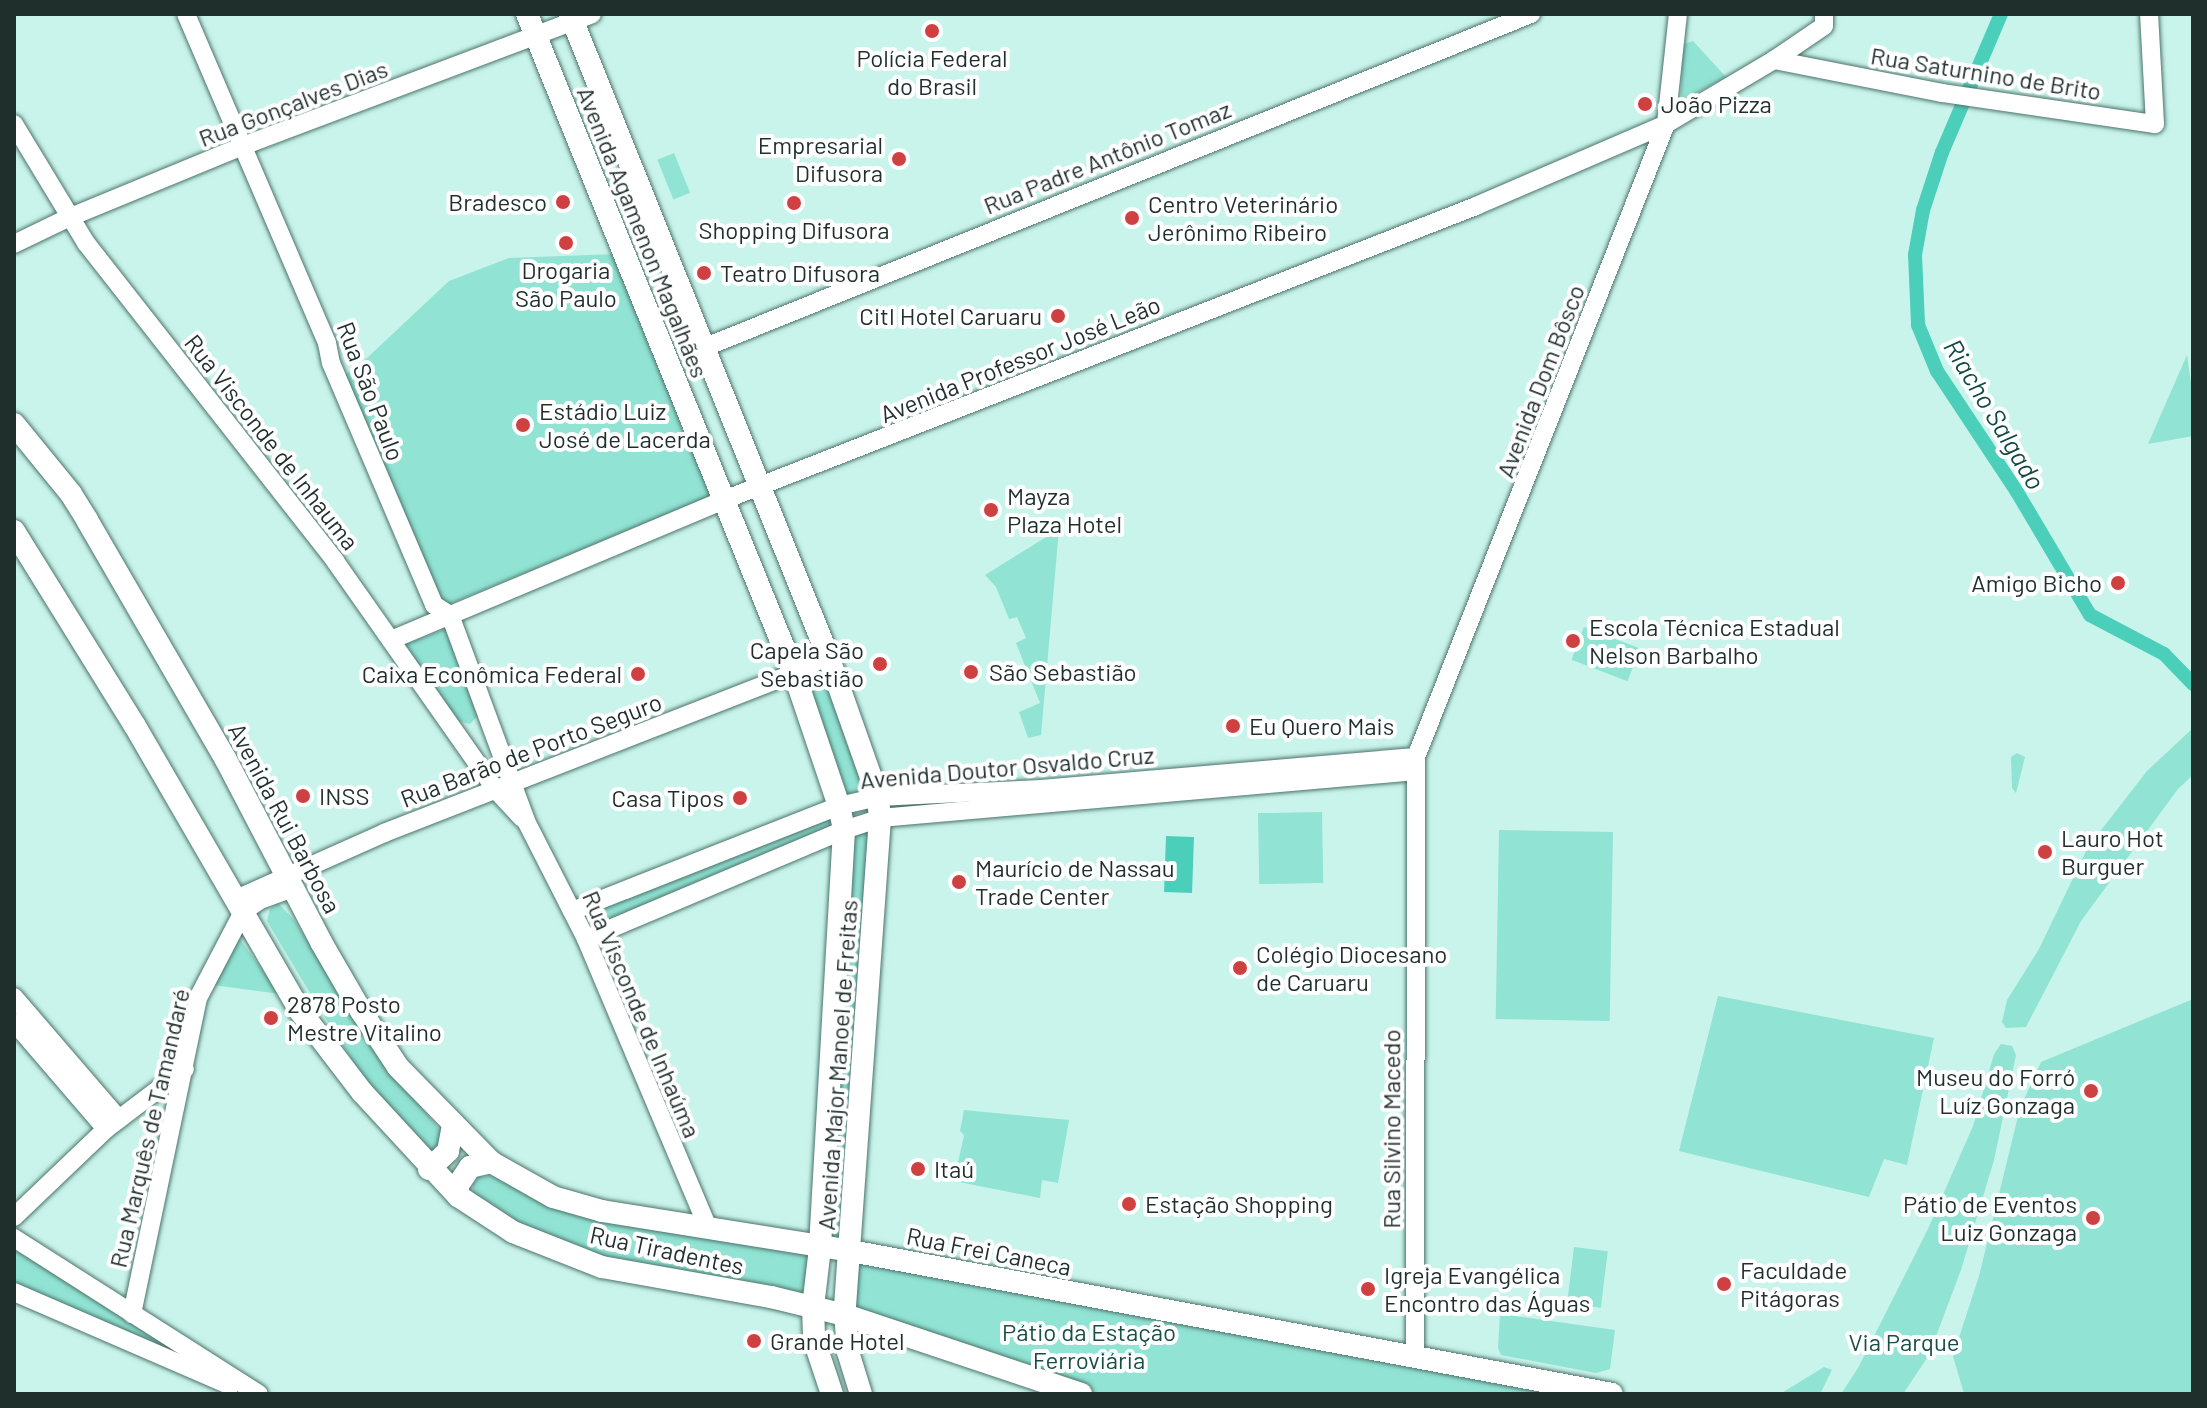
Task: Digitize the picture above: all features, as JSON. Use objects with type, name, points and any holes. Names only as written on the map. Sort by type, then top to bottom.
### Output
[{"type":"main road","name":"Avenida Agamenon Magalhães","points":[[527,14],[794,673],[839,806],[844,830]]},
{"type":"main road","name":"Avenida Agamenon Magalhães","points":[[578,17],[703,348],[828,656],[879,808]]},
{"type":"main road","name":"Avenida Rui Barbosa","points":[[14,424],[71,494],[226,760],[329,956],[398,1067],[491,1162],[553,1197]]},
{"type":"main road","points":[[14,531],[135,726],[300,1011],[362,1092],[429,1169],[458,1196]]},
{"type":"main road","name":"Avenida Major Manoel de Freitas","points":[[861,1394],[848,1352],[845,1315],[879,808]]},
{"type":"main road","name":"Avenida Major Manoel de Freitas","points":[[832,1394],[814,1340],[813,1307],[820,1248],[844,830]]},
{"type":"main road","points":[[429,1169],[448,1151],[453,1125]]},
{"type":"main road","points":[[458,1196],[458,1185],[466,1171],[480,1163],[491,1162]]},
{"type":"main road","name":"Rua Tiradentes","points":[[458,1196],[513,1232],[602,1267],[845,1315],[1081,1394]]},
{"type":"main road","name":"Rua Frei Caneca","points":[[553,1197],[602,1211],[851,1251],[1612,1394]]},
{"type":"street","name":"Rua São Paulo","points":[[186,14],[434,605],[450,615],[514,782]]},
{"type":"street","name":"Rua Padre Antônio Tomaz","points":[[703,348],[1531,14]]},
{"type":"street","name":"Avenida Dom Bôsco","points":[[1416,764],[1666,124],[1678,14]]},
{"type":"street","name":"Rua Saturnino de Brito","points":[[1774,60],[1942,93],[2155,124],[2149,14]]},
{"type":"street","name":"Rua Gonçalves Dias","points":[[14,244],[68,218],[243,146],[578,17]]},
{"type":"street","name":"Avenida Professor José Leão","points":[[391,640],[724,500],[1476,206],[1666,124],[1774,60],[1827,18]]},
{"type":"street","points":[[1809,68],[1827,18]]},
{"type":"street","name":"Rua Visconde de Inhauma","points":[[14,124],[68,218],[335,561],[495,789]]},
{"type":"street","name":"Rua Barão de Porto Seguro","points":[[239,906],[260,900],[290,882],[495,789],[794,673],[828,656]]},
{"type":"street","points":[[456,733],[477,727],[488,715]]},
{"type":"street","name":"Avenida Doutor Osvaldo Cruz","points":[[572,911],[839,806],[879,808],[1416,764]]},
{"type":"street","name":"Rua Silvino Macedo","points":[[1415,1358],[1416,764]]},
{"type":"street","name":"Rua Visconde de Inhaúma","points":[[514,782],[526,821],[586,939],[708,1228]]},
{"type":"street","name":"Rua Visconde de Inhaúma","points":[[495,789],[526,821]]},
{"type":"street","name":"Avenida Doutor Osvaldo Cruz","points":[[586,939],[844,830],[879,808]]},
{"type":"street","name":"Rua Marquês de Tamandaré","points":[[132,1314],[198,998],[239,906]]},
{"type":"street","points":[[14,997],[112,1124]]},
{"type":"street","points":[[14,1022],[112,1124]]},
{"type":"street","points":[[14,1217],[112,1124],[185,1069]]},
{"type":"street","points":[[14,1238],[259,1394]]},
{"type":"street","points":[[14,1292],[249,1394]]},
{"type":"street","points":[[141,1347],[153,1342],[153,1326]]},
{"type":"green space","points":[[1693,41],[1726,77],[1681,101],[1682,49],[1684,44]]},
{"type":"green space","points":[[674,153],[690,193],[673,200],[657,160]]},
{"type":"green space","name":"Estádio Luiz José de Lacerda","points":[[616,254],[712,496],[442,607],[342,377],[367,358],[449,281],[509,258]]},
{"type":"green space","points":[[2187,355],[2193,397],[2193,436],[2148,444]]},
{"type":"green space","points":[[1059,529],[1041,735],[1028,738],[1019,712],[1040,703],[1016,643],[1026,638],[1017,617],[1009,619],[996,587],[985,575]]},
{"type":"green space","points":[[451,627],[482,711],[470,724],[453,720],[406,644]]},
{"type":"green space","points":[[1584,627],[1640,649],[1627,681],[1571,660]]},
{"type":"green space","points":[[823,669],[868,794],[849,801],[803,676]]},
{"type":"green space","points":[[2193,728],[2193,775],[2178,789],[2081,921],[2026,1027],[2006,1028],[2002,1022],[2007,1000],[2039,949],[2088,847],[2147,771]]},
{"type":"green space","points":[[2017,753],[2025,757],[2016,793],[2012,788],[2011,757]]},
{"type":"green space","points":[[837,811],[839,827],[599,929],[591,911]]},
{"type":"green space","points":[[1322,812],[1323,883],[1259,884],[1258,813]]},
{"type":"green space","points":[[872,824],[843,1241],[826,1241],[850,832]]},
{"type":"green space","points":[[1499,830],[1613,832],[1610,1021],[1496,1019]]},
{"type":"green space","points":[[278,903],[295,921],[381,1057],[442,1133],[434,1159],[363,1077],[316,1003],[267,921],[270,909]]},
{"type":"green space","points":[[239,938],[280,994],[213,985]]},
{"type":"green space","points":[[1718,996],[1934,1038],[1907,1165],[1884,1159],[1869,1197],[1679,1151]]},
{"type":"green space","name":"Pátio de Eventos Luiz Gonzaga","points":[[2193,999],[2193,1394],[1964,1394],[1953,1356],[1979,1276],[2020,1108],[2041,1062]]},
{"type":"green space","name":"Via Parque","points":[[2001,1044],[2012,1046],[2016,1055],[1994,1160],[1961,1270],[1929,1355],[1903,1394],[1841,1394],[1858,1368],[1928,1229],[1973,1126],[1994,1054]]},
{"type":"green space","points":[[964,1110],[1069,1120],[1058,1183],[1042,1180],[1040,1198],[954,1181],[964,1135],[960,1131]]},
{"type":"green space","points":[[492,1176],[812,1252],[805,1296],[652,1272],[530,1236],[473,1197],[473,1184],[479,1177]]},
{"type":"green space","points":[[14,1241],[215,1371],[14,1290]]},
{"type":"green space","points":[[1574,1247],[1608,1251],[1601,1308],[1567,1304]]},
{"type":"green space","name":"Pátio da Estação Ferroviária","points":[[852,1253],[1602,1394],[1087,1394],[849,1313]]},
{"type":"green space","points":[[1500,1314],[1615,1330],[1610,1369],[1596,1373],[1501,1355],[1498,1348]]},
{"type":"green space","points":[[1824,1367],[1832,1370],[1820,1394],[1780,1394]]},
{"type":"shaded area","points":[[1166,836],[1194,837],[1192,893],[1164,892]]},
{"type":"waterway","name":"Riacho Salgado","points":[[2001,14],[1942,152],[1923,210],[1915,255],[1918,325],[1937,371],[2017,492],[2090,615],[2164,654],[2193,684]]},
{"type":"place","name":"Polícia Federal do Brasil","points":[[932,31]]},
{"type":"place","name":"João Pizza","points":[[1645,104]]},
{"type":"place","name":"Empresarial Difusora","points":[[899,159]]},
{"type":"place","name":"Bradesco","points":[[563,202]]},
{"type":"place","name":"Shopping Difusora","points":[[794,203]]},
{"type":"place","name":"Centro Veterinário Jerônimo Ribeiro","points":[[1132,218]]},
{"type":"place","name":"Drogaria São Paulo","points":[[566,243]]},
{"type":"place","name":"Teatro Difusora","points":[[704,273]]},
{"type":"place","name":"CitI Hotel Caruaru","points":[[1058,316]]},
{"type":"place","name":"Estádio Luiz José de Lacerda","points":[[523,425]]},
{"type":"place","name":"Mayza Plaza Hotel","points":[[991,510]]},
{"type":"place","name":"Amigo Bicho","points":[[2118,583]]},
{"type":"place","name":"Escola Técnica Estadual Nelson Barbalho","points":[[1573,641]]},
{"type":"place","name":"Capela São Sebastião","points":[[880,664]]},
{"type":"place","name":"São Sebastião","points":[[971,672]]},
{"type":"place","name":"Caixa Econômica Federal","points":[[638,674]]},
{"type":"place","name":"Eu Quero Mais","points":[[1233,726]]},
{"type":"place","name":"INSS","points":[[303,796]]},
{"type":"place","name":"Casa Tipos","points":[[740,798]]},
{"type":"place","name":"Lauro Hot Burguer","points":[[2045,852]]},
{"type":"place","name":"Maurício de Nassau Trade Center","points":[[959,882]]},
{"type":"place","name":"Colégio Diocesano de Caruaru","points":[[1240,968]]},
{"type":"place","name":"2878 Posto Mestre Vitalino","points":[[271,1018]]},
{"type":"place","name":"Museu do Forró Luíz Gonzaga","points":[[2091,1091]]},
{"type":"place","name":"Itaú","points":[[918,1169]]},
{"type":"place","name":"Estação Shopping","points":[[1129,1204]]},
{"type":"place","name":"Pátio de Eventos Luiz Gonzaga","points":[[2093,1218]]},
{"type":"place","name":"Faculdade Pitágoras","points":[[1724,1284]]},
{"type":"place","name":"Igreja Evangélica Encontro das Águas","points":[[1368,1289]]},
{"type":"place","name":"Grande Hotel","points":[[754,1341]]}]
